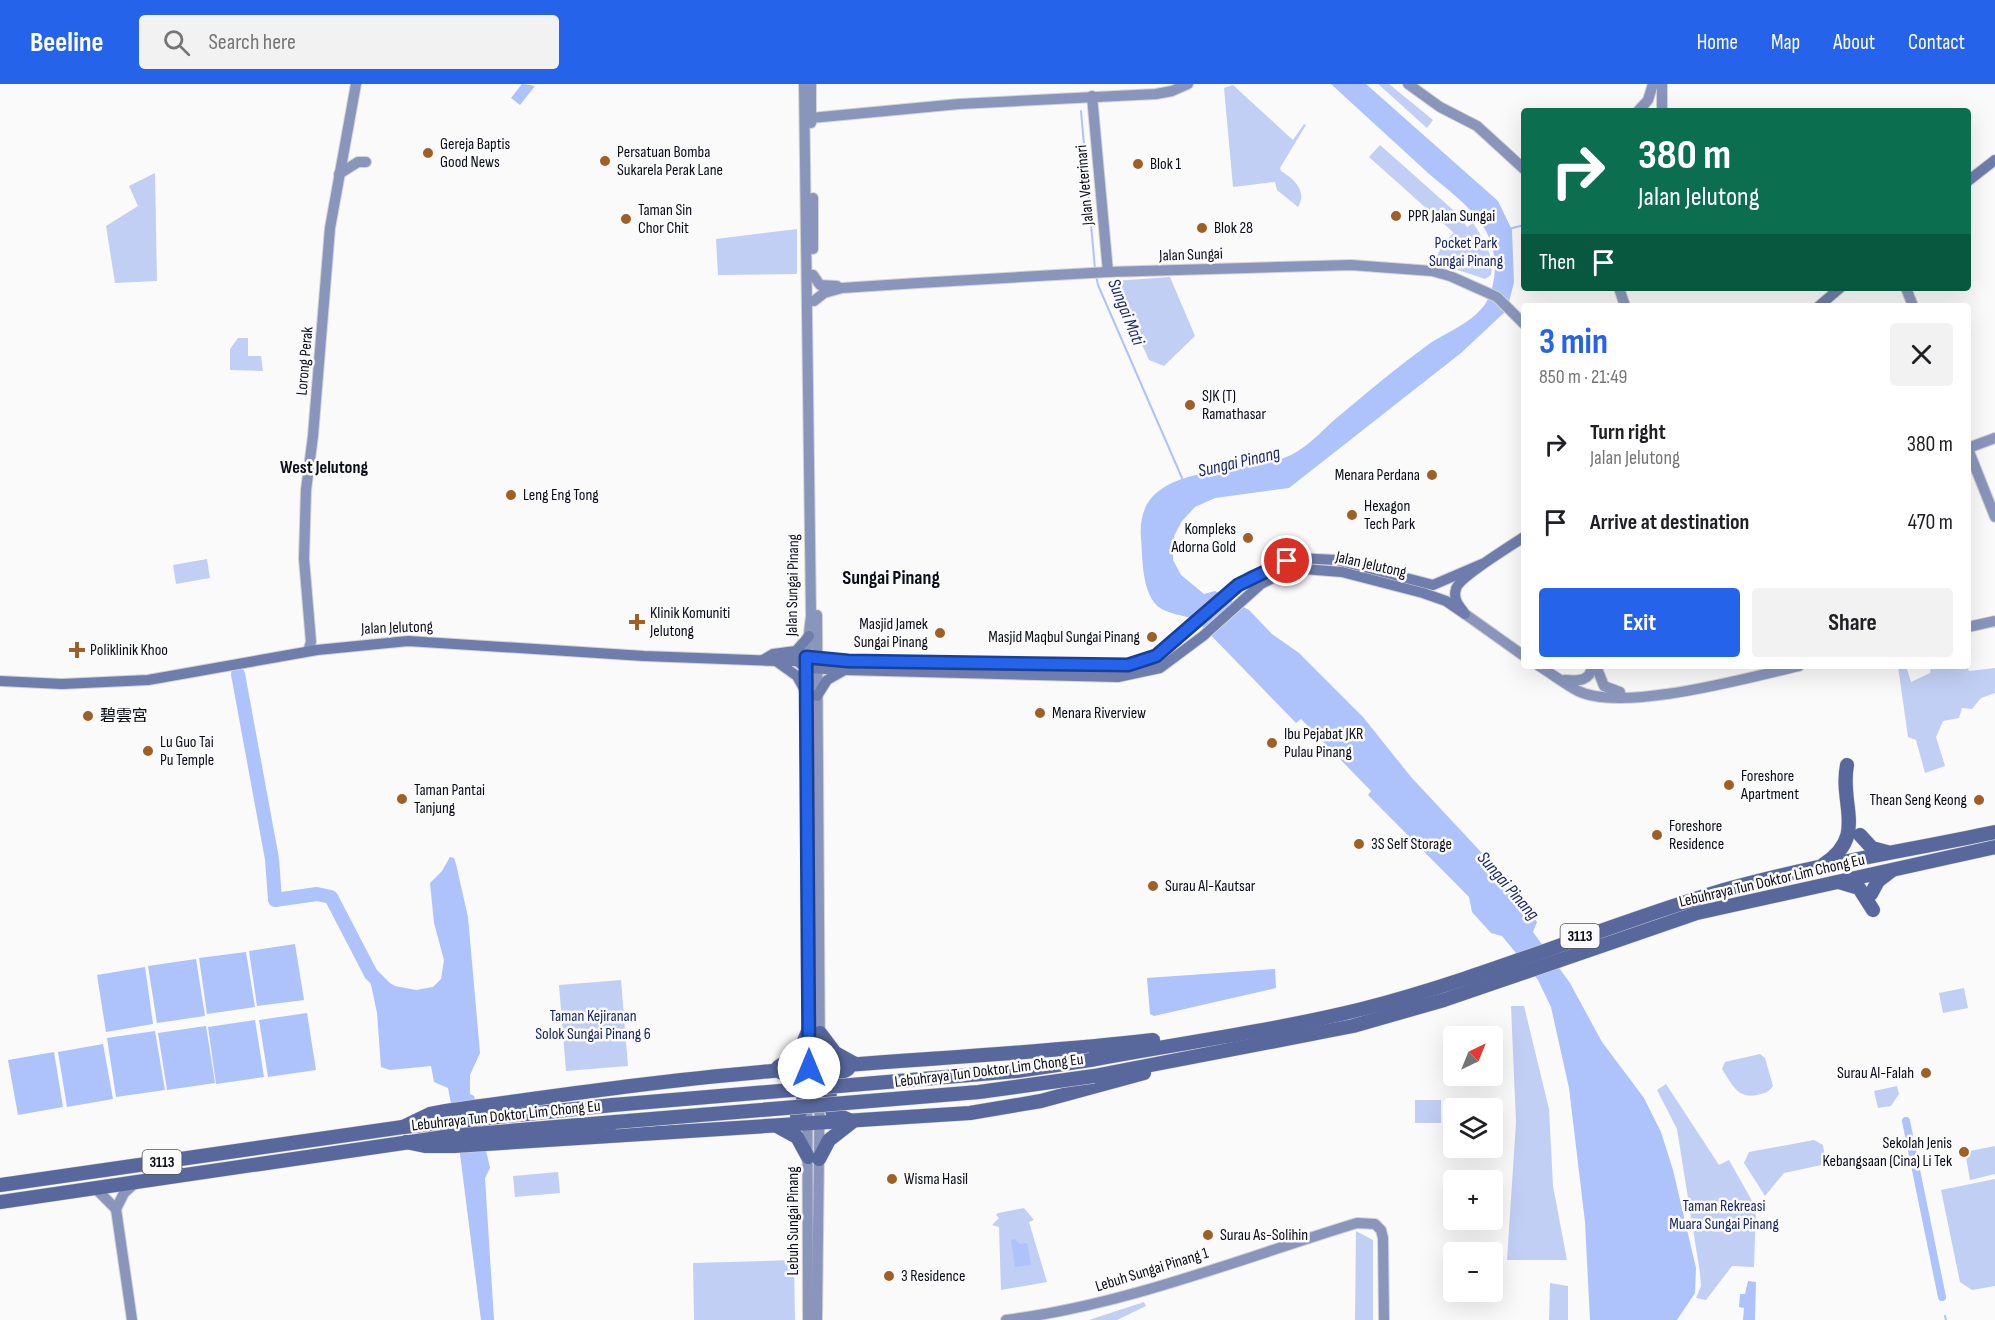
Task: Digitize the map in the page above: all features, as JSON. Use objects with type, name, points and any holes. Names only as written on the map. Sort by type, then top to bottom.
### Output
[{"type":"highway","points":[[1819,868],[1838,853],[1848,834],[1847,765]]},
{"type":"highway","name":"Lebuhraya Tun Doktor Lim Chong Eu","points":[[0,1185],[403,1127],[448,1116],[481,1112],[613,1105],[1017,1071],[1090,1060],[1360,1009],[1438,986],[1567,940],[1723,891],[1819,868],[1995,832]]},
{"type":"highway","points":[[1860,835],[1874,849],[1895,853]]},
{"type":"highway","name":"Lebuhraya Tun Doktor Lim Chong Eu","points":[[0,1202],[406,1142],[453,1141],[615,1122],[979,1092],[1094,1076],[1353,1026],[1444,1000],[1611,942],[1728,905],[1995,847]]},
{"type":"highway","points":[[1872,894],[1878,881],[1893,870]]},
{"type":"highway","points":[[1837,882],[1859,888],[1872,910]]},
{"type":"highway","points":[[771,1071],[796,1057],[814,1031],[835,1053],[858,1064]]},
{"type":"highway","points":[[481,1112],[771,1071],[1081,1049],[1169,1038],[1203,1039]]},
{"type":"highway","points":[[487,1137],[854,1121],[970,1113],[1041,1101],[1100,1087],[1206,1053]]},
{"type":"highway","points":[[854,1121],[832,1112],[829,1083],[836,1074],[858,1064]]},
{"type":"highway","points":[[771,1071],[799,1079],[803,1107],[795,1118],[772,1124]]},
{"type":"highway","points":[[772,1124],[797,1137],[814,1158],[829,1140],[854,1121]]},
{"type":"main road","points":[[1971,180],[1995,160]]},
{"type":"main road","points":[[1822,303],[1836,291]]},
{"type":"main road","points":[[1465,614],[1456,602],[1456,588],[1482,564],[1521,539]]},
{"type":"main road","name":"Jalan Jelutong","points":[[0,681],[62,684],[148,680],[312,647],[433,641],[644,656],[809,663],[1128,665],[1156,656],[1238,585],[1270,567],[1297,558],[1309,557],[1363,566],[1433,585],[1482,564]]},
{"type":"main road","name":"Jalan Jelutong","points":[[809,663],[846,670],[1118,676],[1160,668],[1203,636],[1261,584],[1281,574],[1304,569],[1321,569],[1359,576],[1440,598],[1465,614]]},
{"type":"main road","points":[[763,660],[773,654],[796,651],[809,636]]},
{"type":"main road","points":[[776,660],[799,678],[812,695],[827,680],[846,670]]},
{"type":"street","name":"Lorong Perak","points":[[312,647],[304,573],[304,506],[324,319],[330,228],[356,84]]},
{"type":"street","name":"Jalan Sungai Pinang","points":[[804,84],[809,116],[814,301],[809,663]]},
{"type":"street","name":"Jalan Sungai Pinang","points":[[812,84],[809,116],[811,616],[809,663],[812,695],[814,1122]]},
{"type":"street","points":[[809,116],[889,107],[892,110],[1092,96],[1156,94],[1172,91],[1188,84]]},
{"type":"street","points":[[1408,84],[1435,104],[1477,126],[1521,166]]},
{"type":"street","points":[[1641,108],[1648,100],[1653,84]]},
{"type":"street","points":[[1662,84],[1662,108]]},
{"type":"street","name":"Jalan Veterinari","points":[[1092,96],[1106,272]]},
{"type":"street","points":[[339,174],[358,162],[366,162]]},
{"type":"street","name":"Jalan Sungai","points":[[813,275],[820,285],[842,288],[1106,272],[1351,265],[1432,271],[1497,297],[1521,320]]},
{"type":"street","name":"Jalan Sungai","points":[[814,301],[824,293],[842,288]]},
{"type":"street","points":[[1971,447],[1995,438]]},
{"type":"street","points":[[1971,456],[1995,517]]},
{"type":"street","points":[[1465,614],[1521,654]]},
{"type":"street","points":[[1971,626],[1995,621]]},
{"type":"street","points":[[1544,669],[1586,693],[1638,697],[1684,692],[1786,669]]},
{"type":"street","points":[[1562,680],[1583,680],[1590,675],[1593,669]]},
{"type":"street","points":[[1596,669],[1604,686],[1638,697]]},
{"type":"street","name":"Lebuh Sungai Pinang","points":[[814,1122],[810,1314],[819,1320]]},
{"type":"street","points":[[132,1320],[117,1209],[121,1197],[135,1183]]},
{"type":"street","points":[[96,1189],[117,1209]]},
{"type":"street","name":"Lebuh Sungai Pinang 1","points":[[1006,1320],[1061,1313],[1116,1298],[1357,1222],[1375,1224],[1381,1230],[1384,1320]]},
{"type":"green space","points":[[1378,84],[1389,84],[1433,120],[1427,128]]},
{"type":"green space","points":[[1233,85],[1293,140],[1304,124],[1306,125],[1280,168],[1300,190],[1301,201],[1298,207],[1277,190],[1275,182],[1233,187],[1224,88]]},
{"type":"green space","name":"Pocket Park Sungai Pinang","points":[[1380,145],[1460,216],[1467,227],[1473,223],[1490,255],[1491,275],[1485,279],[1434,262],[1444,242],[1454,233],[1369,157]]},
{"type":"green space","points":[[155,173],[157,281],[115,283],[106,226],[138,206],[129,186]]},
{"type":"green space","points":[[797,229],[797,274],[718,275],[716,239]]},
{"type":"green space","points":[[1170,277],[1195,336],[1164,366],[1149,360],[1113,281]]},
{"type":"green space","points":[[238,338],[248,338],[248,356],[261,356],[263,371],[230,370],[230,349]]},
{"type":"green space","points":[[207,559],[210,578],[176,584],[173,565]]},
{"type":"green space","points":[[1995,668],[1995,693],[1981,698],[1972,709],[1962,708],[1959,718],[1943,721],[1936,737],[1945,766],[1925,773],[1916,740],[1908,737],[1898,669],[1907,669],[1911,682],[1930,673],[1931,669],[1968,669],[1969,671]]},
{"type":"green space","name":"Taman Kejiranan Solok Sungai Pinang 6","points":[[621,980],[628,1066],[566,1071],[559,985]]},
{"type":"green space","points":[[1964,988],[1968,1008],[1943,1013],[1939,993]]},
{"type":"green space","points":[[1511,1006],[1524,1006],[1549,1109],[1553,1186],[1567,1260],[1507,1260],[1516,1122]]},
{"type":"green space","points":[[1760,1054],[1765,1058],[1773,1086],[1764,1093],[1744,1095],[1732,1085],[1722,1069],[1725,1062]]},
{"type":"green space","name":"Taman Rekreasi Muara Sungai Pinang","points":[[1666,1084],[1719,1165],[1729,1160],[1756,1208],[1754,1267],[1732,1266],[1706,1300],[1696,1298],[1701,1286],[1700,1273],[1677,1129],[1657,1090]]},
{"type":"green space","points":[[1897,1086],[1899,1094],[1891,1106],[1878,1108],[1874,1091]]},
{"type":"green space","points":[[1415,1100],[1441,1100],[1441,1123],[1415,1123]]},
{"type":"green space","points":[[1814,1140],[1823,1145],[1826,1164],[1784,1173],[1765,1196],[1744,1163],[1749,1152]]},
{"type":"green space","points":[[1995,1146],[1995,1174],[1970,1180],[1965,1152]]},
{"type":"green space","points":[[558,1172],[560,1193],[515,1197],[513,1176]]},
{"type":"green space","points":[[1995,1179],[1995,1286],[1972,1290],[1960,1282],[1941,1190]]},
{"type":"green space","points":[[1024,1208],[1034,1220],[1029,1222],[1047,1282],[1001,1290],[999,1227],[992,1225],[999,1218],[996,1215],[998,1213]]},
{"type":"green space","points":[[1356,1231],[1373,1240],[1373,1320],[1355,1320]]},
{"type":"green space","points":[[794,1260],[795,1320],[694,1320],[693,1263]]},
{"type":"green space","points":[[1550,1283],[1568,1286],[1568,1320],[1549,1320]]},
{"type":"green space","points":[[1144,1302],[1146,1306],[1117,1320],[1089,1320]]},
{"type":"water","points":[[522,84],[535,86],[520,105],[511,98]]},
{"type":"water","points":[[1331,84],[1366,84],[1498,201],[1512,230],[1514,282],[1507,310],[1461,353],[1289,488],[1215,498],[1195,507],[1182,521],[1174,536],[1173,560],[1181,575],[1204,594],[1215,591],[1249,610],[1272,634],[1299,653],[1363,717],[1411,777],[1522,896],[1537,922],[1533,932],[1570,983],[1602,1042],[1644,1098],[1661,1132],[1673,1170],[1696,1268],[1695,1293],[1677,1320],[1590,1320],[1585,1222],[1569,1088],[1551,1007],[1538,980],[1502,936],[1491,933],[1472,912],[1469,897],[1368,795],[1371,791],[1301,719],[1296,723],[1200,624],[1158,606],[1148,590],[1143,568],[1141,538],[1144,512],[1155,495],[1173,483],[1196,475],[1271,462],[1297,452],[1404,362],[1476,314],[1491,293],[1495,266],[1494,256],[1490,239],[1481,223],[1460,200]]},
{"type":"water","points":[[450,857],[454,858],[456,864],[468,917],[480,1053],[470,1075],[470,1094],[474,1096],[490,1168],[485,1178],[494,1320],[481,1320],[459,1146],[448,1088],[434,1082],[431,1066],[390,1070],[381,1067],[377,1013],[369,975],[375,974],[395,986],[416,990],[433,987],[441,979],[444,960],[434,923],[430,883],[442,871]]},
{"type":"water","points":[[295,944],[304,1000],[257,1006],[249,951]]},
{"type":"water","points":[[246,952],[255,1007],[207,1014],[199,958]]},
{"type":"water","points":[[196,959],[205,1016],[157,1023],[148,966]]},
{"type":"water","points":[[145,967],[153,1024],[106,1032],[97,975]]},
{"type":"water","points":[[1275,969],[1276,988],[1154,1016],[1150,1014],[1147,978]]},
{"type":"water","points":[[307,1013],[316,1070],[268,1077],[259,1020]]},
{"type":"water","points":[[255,1020],[264,1077],[216,1084],[208,1027]]},
{"type":"water","points":[[206,1026],[215,1083],[167,1090],[158,1033]]},
{"type":"water","points":[[155,1031],[165,1090],[116,1097],[107,1038]]},
{"type":"water","points":[[103,1044],[113,1099],[67,1107],[58,1052]]},
{"type":"water","points":[[54,1052],[63,1107],[18,1115],[8,1060]]},
{"type":"water","points":[[1015,1239],[1020,1244],[1027,1243],[1031,1265],[1015,1267],[1011,1240]]},
{"type":"water","points":[[1748,1281],[1756,1282],[1755,1320],[1743,1320],[1744,1308],[1739,1307],[1740,1294],[1745,1294]]},
{"type":"waterway","name":"Sungai Mati","points":[[1081,111],[1095,269]]},
{"type":"waterway","points":[[1509,229],[1521,226]]},
{"type":"waterway","name":"Sungai Mati","points":[[1096,275],[1098,285],[1182,478]]},
{"type":"waterway","points":[[238,674],[272,859],[275,900],[317,894],[331,897],[371,974],[384,987]]},
{"type":"waterway","points":[[1906,1121],[1942,1297]]},
{"type":"waterway","points":[[1945,1316],[1946,1320]]},
{"type":"place","name":"Gereja Baptis Good News","points":[[428,153]]},
{"type":"place","name":"Persatuan Bomba Sukarela Perak Lane","points":[[605,161]]},
{"type":"place","name":"Blok 1","points":[[1138,164]]},
{"type":"place","name":"PPR Jalan Sungai","points":[[1396,216]]},
{"type":"place","name":"Taman Sin Chor Chit","points":[[626,219]]},
{"type":"place","name":"Blok 28","points":[[1202,228]]},
{"type":"place","name":"SJK (T) Ramathasar","points":[[1190,405]]},
{"type":"place","name":"Menara Perdana","points":[[1432,475]]},
{"type":"place","name":"Leng Eng Tong","points":[[511,495]]},
{"type":"place","name":"Hexagon Tech Park","points":[[1352,515]]},
{"type":"place","name":"Kompleks Adorna Gold","points":[[1248,538]]},
{"type":"place","name":"Klinik Komuniti Jelutong","points":[[637,622]]},
{"type":"place","name":"Masjid Jamek Sungai Pinang","points":[[940,633]]},
{"type":"place","name":"Masjid Maqbul Sungai Pinang","points":[[1152,637]]},
{"type":"place","name":"Poliklinik Khoo","points":[[77,650]]},
{"type":"place","name":"Menara Riverview","points":[[1040,713]]},
{"type":"place","name":"碧雲宮","points":[[88,716]]},
{"type":"place","name":"Ibu Pejabat JKR Pulau Pinang","points":[[1272,743]]},
{"type":"place","name":"Lu Guo Tai Pu Temple","points":[[148,751]]},
{"type":"place","name":"Foreshore Apartment","points":[[1729,785]]},
{"type":"place","name":"Taman Pantai Tanjung","points":[[402,799]]},
{"type":"place","name":"Thean Seng Keong","points":[[1979,800]]},
{"type":"place","name":"Foreshore Residence","points":[[1657,835]]},
{"type":"place","name":"3S Self Storage","points":[[1359,844]]},
{"type":"place","name":"Surau Al-Kautsar","points":[[1153,886]]},
{"type":"place","name":"Surau Al-Falah","points":[[1926,1073]]},
{"type":"place","name":"Sekolah Jenis Kebangsaan (Cina) Li Tek","points":[[1964,1152]]},
{"type":"place","name":"Wisma Hasil","points":[[892,1179]]},
{"type":"place","name":"Surau As-Solihin","points":[[1208,1235]]},
{"type":"place","name":"3 Residence","points":[[889,1276]]},
{"type":"district","name":"West Jelutong","points":[[324,467]]},
{"type":"district","name":"Sungai Pinang","points":[[891,578]]},
{"type":"route","points":[[809,1068],[806,657],[848,661],[1128,665],[1144,661],[1164,651],[1238,585],[1251,576],[1287,561]]}]
